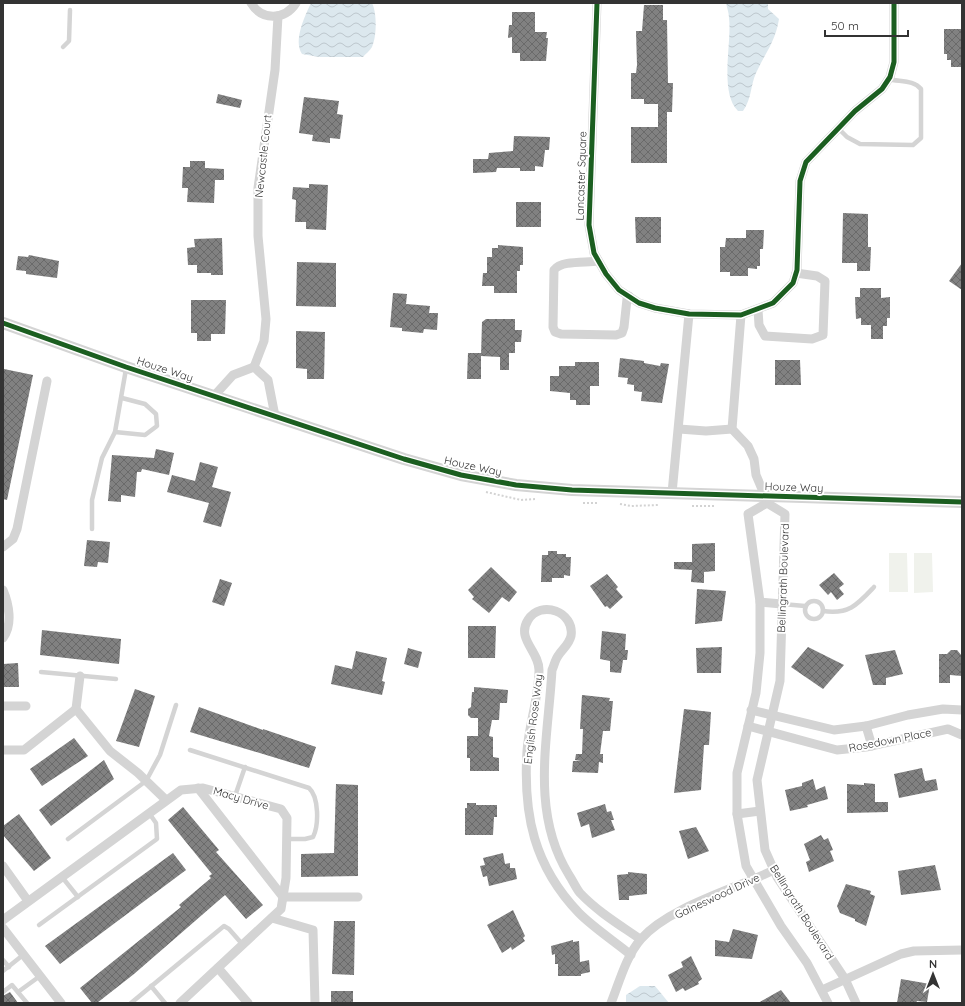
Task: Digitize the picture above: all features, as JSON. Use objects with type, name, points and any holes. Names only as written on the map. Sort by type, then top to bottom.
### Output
[{"type":"street","points":[[251,3],[261,13],[269,16],[286,14],[296,3]]},
{"type":"street","name":"Lancaster Square","points":[[597,3],[589,225],[594,253],[606,274],[619,290],[639,303],[655,308],[689,314],[741,315],[758,310],[773,303],[793,283],[796,272],[800,181],[806,162],[855,111],[882,89],[888,79],[894,62],[894,3]]},
{"type":"street","name":"Newcastle Court","points":[[254,367],[264,341],[266,319],[258,236],[258,188],[275,70],[278,16]]},
{"type":"street","points":[[598,261],[583,264],[565,263],[558,265],[554,270],[553,327],[555,332],[561,334],[609,335],[622,333],[629,296]]},
{"type":"street","points":[[758,310],[759,325],[765,336],[812,339],[823,335],[825,281],[817,276],[796,272]]},
{"type":"street","points":[[672,493],[689,314]]},
{"type":"street","points":[[741,315],[732,429],[748,446],[754,459],[756,475],[766,499]]},
{"type":"street","name":"Houze Way","points":[[3,323],[126,367],[404,459],[461,475],[516,485],[572,490],[672,493],[766,499],[962,502]]},
{"type":"street","points":[[214,396],[233,375],[254,367],[268,380],[275,416]]},
{"type":"street","points":[[3,547],[13,539],[17,530],[47,381]]},
{"type":"street","points":[[679,429],[706,431],[732,429]]},
{"type":"street","name":"Bellingrath Boulevard","points":[[828,1003],[807,963],[781,926],[746,866],[737,814],[736,773],[756,693],[760,653],[760,602],[748,514],[766,499],[785,514],[780,682],[757,780],[764,850],[774,870],[845,979],[856,1003]]},
{"type":"street","points":[[3,590],[8,602],[8,629],[3,638]]},
{"type":"street","points":[[760,602],[782,604]]},
{"type":"street","name":"English Rose Way","points":[[631,955],[580,914],[551,877],[532,834],[527,807],[527,750],[539,669],[534,654],[526,641],[524,633],[525,625],[535,612],[551,609],[565,616],[571,629],[569,643],[558,656],[552,670],[543,786],[547,821],[555,848],[580,892],[600,911],[640,939]]},
{"type":"street","points":[[539,669],[552,670]]},
{"type":"street","points":[[3,750],[24,750],[76,709],[80,676]]},
{"type":"street","points":[[3,706],[26,706]]},
{"type":"street","points":[[76,709],[110,751],[166,800]]},
{"type":"street","name":"Rosedown Place","points":[[751,710],[773,714],[834,730],[866,726],[908,715],[943,709],[962,710]]},
{"type":"street","name":"Rosedown Place","points":[[748,726],[837,750],[872,746],[948,729],[962,735]]},
{"type":"street","points":[[866,726],[872,746]]},
{"type":"street","points":[[526,786],[543,786]]},
{"type":"street","points":[[198,788],[283,897],[358,897]]},
{"type":"street","name":"Macy Drive","points":[[3,920],[180,790],[203,788],[281,809],[287,818],[286,878],[281,909],[180,1003]]},
{"type":"street","points":[[737,814],[760,811]]},
{"type":"street","points":[[3,866],[28,902]]},
{"type":"street","name":"Gaineswood Drive","points":[[611,1003],[631,955],[640,939],[657,925],[687,908],[774,870]]},
{"type":"street","points":[[272,918],[313,930],[315,1003]]},
{"type":"street","points":[[3,928],[60,1003]]},
{"type":"street","points":[[822,990],[901,954],[914,951],[962,950]]},
{"type":"street","points":[[218,968],[248,1003]]},
{"type":"lane","points":[[63,47],[69,41],[70,10]]},
{"type":"lane","points":[[838,128],[847,137],[860,144],[913,145],[918,142],[922,138],[921,89],[917,84],[888,79]]},
{"type":"lane","points":[[92,529],[92,500],[102,458],[115,432],[122,398],[126,367]]},
{"type":"lane","points":[[115,432],[145,435],[157,426],[156,414],[145,404],[122,398]]},
{"type":"lane","points":[[823,611],[836,613],[855,607],[874,587]]},
{"type":"lane","points":[[782,604],[805,606],[811,601],[818,602],[821,604],[823,611],[820,617],[809,619],[805,613],[805,606]]},
{"type":"lane","points":[[41,672],[116,680]]},
{"type":"lane","points":[[68,839],[146,781],[160,755],[176,705]]},
{"type":"lane","points":[[190,750],[309,788],[314,793],[316,800],[316,831],[313,837],[305,839],[287,839]]},
{"type":"lane","points":[[235,796],[245,767]]},
{"type":"lane","points":[[39,925],[157,839],[156,823],[149,813]]},
{"type":"lane","points":[[62,877],[78,897]]},
{"type":"lane","points":[[131,1003],[224,926],[229,929],[243,945]]},
{"type":"lane","points":[[3,971],[24,955]]},
{"type":"lane","points":[[3,960],[9,967]]},
{"type":"lane","points":[[18,992],[40,976]]},
{"type":"lane","points":[[3,992],[12,985],[27,1003]]},
{"type":"lane","points":[[151,986],[165,1003]]},
{"type":"path","points":[[482,492],[521,500],[539,499]]},
{"type":"path","points":[[577,502],[592,504],[599,503]]},
{"type":"path","points":[[619,504],[631,506],[662,505]]},
{"type":"path","points":[[690,506],[716,506]]},
{"type":"shaded area","points":[[889,553],[907,553],[908,592],[889,592]]},
{"type":"shaded area","points":[[914,553],[932,553],[933,592],[914,593]]},
{"type":"water","points":[[311,3],[372,3],[374,7],[376,25],[374,42],[371,48],[363,57],[319,57],[302,54],[299,35]]},
{"type":"water","points":[[726,3],[768,3],[768,9],[779,19],[775,35],[756,73],[748,102],[743,111],[738,111],[732,103],[729,92],[729,14]]},
{"type":"water","points":[[640,986],[655,986],[669,1003],[626,1003],[626,995]]},
{"type":"building","points":[[644,5],[663,5],[663,20],[667,20],[668,83],[673,83],[672,112],[667,112],[667,163],[631,163],[631,127],[658,127],[658,104],[644,104],[644,99],[631,99],[631,73],[636,73],[637,65],[636,31],[642,31]]},
{"type":"building","points":[[512,12],[535,12],[535,32],[547,32],[546,38],[548,38],[546,61],[520,61],[520,53],[512,53],[512,37],[508,38],[509,25],[512,25]]},
{"type":"building","points":[[944,29],[962,29],[962,67],[951,67],[951,60],[947,60],[947,54],[944,54]]},
{"type":"building","points":[[218,94],[242,100],[240,108],[216,103]]},
{"type":"building","points":[[304,97],[339,101],[337,114],[343,115],[340,139],[330,138],[330,143],[312,141],[313,135],[299,133]]},
{"type":"building","points":[[514,136],[550,137],[549,150],[545,150],[543,167],[535,166],[535,171],[520,171],[520,168],[497,168],[496,172],[473,173],[473,159],[488,159],[489,153],[513,151]]},
{"type":"building","points":[[190,161],[205,161],[205,168],[224,169],[224,180],[215,180],[214,203],[187,202],[188,188],[182,188],[183,167],[190,167]]},
{"type":"building","points":[[309,184],[328,185],[326,230],[306,229],[306,222],[295,222],[296,200],[292,199],[293,187],[309,188]]},
{"type":"building","points":[[516,202],[541,202],[541,227],[516,227]]},
{"type":"building","points":[[843,213],[868,214],[868,247],[871,247],[870,271],[857,271],[857,263],[842,263]]},
{"type":"building","points":[[635,217],[661,217],[661,243],[636,243]]},
{"type":"building","points":[[746,230],[764,230],[763,249],[760,249],[760,266],[757,266],[757,269],[748,268],[748,276],[730,276],[730,272],[720,272],[720,247],[725,247],[726,238],[746,238]]},
{"type":"building","points":[[222,238],[223,275],[197,273],[197,265],[188,265],[187,248],[195,247],[194,239]]},
{"type":"building","points":[[498,245],[523,247],[523,265],[520,265],[520,271],[517,271],[517,293],[494,293],[494,286],[482,286],[483,273],[487,273],[487,257],[492,257],[492,248],[498,248]]},
{"type":"building","points":[[29,255],[59,261],[57,278],[26,274],[26,271],[16,270],[18,256],[28,257]]},
{"type":"building","points":[[297,262],[336,263],[336,307],[296,306]]},
{"type":"building","points":[[962,263],[962,290],[949,281]]},
{"type":"building","points":[[860,288],[881,288],[881,298],[890,297],[890,318],[887,318],[887,326],[883,326],[883,339],[871,339],[871,325],[861,325],[861,318],[856,319],[855,297],[860,297]]},
{"type":"building","points":[[393,293],[407,294],[406,304],[430,306],[429,313],[438,313],[437,330],[424,329],[423,333],[402,331],[402,328],[390,327]]},
{"type":"building","points":[[191,300],[226,300],[225,334],[211,334],[211,341],[197,341],[197,333],[191,333]]},
{"type":"building","points":[[486,319],[515,319],[515,330],[522,330],[521,342],[515,342],[515,353],[509,353],[509,370],[500,370],[500,357],[481,356],[482,322]]},
{"type":"building","points":[[296,331],[325,332],[324,379],[307,379],[307,369],[296,368]]},
{"type":"building","points":[[468,353],[481,353],[481,379],[467,379]]},
{"type":"building","points":[[620,358],[644,361],[644,363],[660,366],[661,363],[669,364],[662,403],[641,401],[642,392],[634,391],[634,385],[627,384],[628,378],[618,377]]},
{"type":"building","points":[[775,360],[800,360],[801,385],[775,385]]},
{"type":"building","points":[[575,362],[599,362],[599,386],[590,386],[590,405],[576,405],[576,400],[570,400],[570,393],[550,391],[550,376],[559,376],[559,366],[575,366]]},
{"type":"building","points":[[4,369],[33,375],[7,500],[3,499]]},
{"type":"building","points":[[156,449],[174,453],[169,475],[142,469],[141,472],[137,472],[135,497],[121,495],[121,502],[108,501],[112,455],[154,458]]},
{"type":"building","points":[[200,462],[218,467],[212,487],[231,492],[221,527],[203,522],[209,503],[167,492],[172,475],[195,481]]},
{"type":"building","points":[[87,540],[110,542],[108,563],[98,562],[97,567],[84,566]]},
{"type":"building","points":[[715,543],[715,571],[704,572],[704,583],[691,582],[692,570],[674,569],[674,562],[692,562],[692,544]]},
{"type":"building","points":[[548,551],[557,551],[557,554],[566,554],[566,557],[571,557],[570,576],[564,575],[564,578],[552,578],[552,582],[541,582],[542,555],[548,555]]},
{"type":"building","points":[[491,567],[517,592],[509,602],[502,597],[489,613],[472,599],[474,597],[468,590]]},
{"type":"building","points":[[834,573],[844,584],[839,588],[844,594],[837,600],[831,592],[828,595],[819,585]]},
{"type":"building","points":[[607,574],[618,587],[616,589],[623,597],[610,609],[607,606],[605,607],[590,586]]},
{"type":"building","points":[[220,579],[232,583],[224,606],[212,602]]},
{"type":"building","points":[[697,589],[726,591],[722,621],[695,624]]},
{"type":"building","points":[[468,626],[496,626],[495,658],[468,658]]},
{"type":"building","points":[[42,630],[121,639],[119,664],[40,655]]},
{"type":"building","points":[[602,631],[626,634],[625,650],[628,650],[627,660],[623,660],[621,673],[610,672],[610,661],[600,659]]},
{"type":"building","points":[[722,647],[721,673],[697,673],[696,648]]},
{"type":"building","points":[[808,647],[844,665],[823,689],[791,667]]},
{"type":"building","points":[[408,648],[422,652],[418,668],[404,664]]},
{"type":"building","points":[[895,650],[903,674],[886,678],[886,685],[873,685],[865,655]]},
{"type":"building","points":[[951,650],[957,650],[962,656],[962,676],[950,675],[950,683],[939,683],[939,654],[947,654]]},
{"type":"building","points":[[356,651],[387,658],[382,681],[385,682],[382,695],[331,684],[335,665],[352,669]]},
{"type":"building","points":[[18,663],[19,687],[3,687],[3,664]]},
{"type":"building","points":[[474,687],[508,690],[507,703],[500,703],[499,720],[492,720],[489,736],[493,737],[493,757],[499,758],[499,771],[470,771],[470,758],[467,758],[467,736],[478,736],[478,718],[471,718],[468,715],[468,709],[471,707],[472,692],[474,692]]},
{"type":"building","points":[[135,689],[155,696],[139,747],[116,741]]},
{"type":"building","points":[[582,695],[610,698],[609,701],[613,701],[610,731],[603,731],[600,754],[603,754],[603,763],[599,762],[598,773],[572,772],[573,761],[581,761],[575,760],[576,754],[582,754],[583,729],[580,729]]},
{"type":"building","points":[[199,707],[316,747],[309,768],[190,732]]},
{"type":"building","points":[[684,709],[711,712],[709,745],[704,745],[701,790],[674,793]]},
{"type":"building","points":[[74,738],[88,756],[42,786],[30,769]]},
{"type":"building","points":[[104,760],[114,779],[51,826],[39,810]]},
{"type":"building","points":[[922,768],[925,781],[936,779],[938,790],[899,798],[894,774]]},
{"type":"building","points":[[813,779],[816,790],[825,786],[828,799],[807,805],[808,807],[790,811],[785,790],[802,786],[802,783]]},
{"type":"building","points":[[864,783],[875,784],[875,802],[888,802],[888,812],[847,813],[847,784],[864,785]]},
{"type":"building","points":[[336,784],[358,785],[358,876],[301,877],[301,854],[334,853]]},
{"type":"building","points":[[467,803],[476,803],[476,805],[497,805],[497,817],[494,817],[493,835],[465,835],[465,808],[467,808]]},
{"type":"building","points":[[605,804],[607,812],[611,811],[614,820],[611,820],[615,830],[592,838],[589,824],[581,827],[577,813]]},
{"type":"building","points":[[183,807],[219,850],[216,852],[263,905],[246,919],[225,895],[134,974],[97,1003],[92,1003],[80,988],[181,907],[179,905],[211,878],[209,876],[212,874],[168,820]]},
{"type":"building","points":[[19,814],[51,858],[34,871],[3,835],[3,826]]},
{"type":"building","points":[[696,827],[709,851],[688,859],[679,831]]},
{"type":"building","points":[[821,835],[824,840],[828,838],[833,850],[830,851],[834,861],[809,872],[806,862],[810,860],[804,844]]},
{"type":"building","points":[[173,853],[186,870],[60,964],[45,946]]},
{"type":"building","points":[[503,853],[505,864],[510,863],[510,868],[515,868],[517,879],[489,886],[487,876],[483,877],[480,866],[485,865],[483,858]]},
{"type":"building","points":[[935,865],[941,890],[901,895],[898,871]]},
{"type":"building","points":[[628,872],[647,874],[647,894],[629,896],[629,900],[619,900],[617,875],[628,874]]},
{"type":"building","points":[[846,884],[871,891],[870,894],[875,896],[866,926],[855,921],[855,919],[840,913],[837,906]]},
{"type":"building","points":[[513,910],[525,936],[523,938],[525,941],[512,950],[511,947],[502,953],[487,925]]},
{"type":"building","points":[[334,921],[355,921],[354,975],[332,974]]},
{"type":"building","points":[[733,929],[758,935],[752,959],[715,956],[715,940],[729,942]]},
{"type":"building","points":[[573,940],[573,942],[579,941],[580,962],[589,960],[590,972],[581,974],[581,976],[558,976],[558,964],[555,964],[555,954],[552,955],[551,946]]},
{"type":"building","points":[[691,956],[702,979],[698,982],[699,984],[685,991],[683,988],[676,992],[668,975],[683,967],[681,962]]},
{"type":"building","points":[[901,979],[930,984],[927,1002],[917,1001],[916,1003],[897,1003]]},
{"type":"building","points":[[781,990],[791,1003],[758,1003]]},
{"type":"building","points":[[331,991],[353,991],[353,1003],[331,1003]]},
{"type":"building","points":[[10,992],[18,1003],[3,1003],[3,996]]},
{"type":"cycle path","points":[[597,3],[589,225],[594,253],[606,274],[619,290],[639,303],[655,308],[689,314],[741,315],[773,303],[793,283],[797,270],[800,181],[806,162],[855,111],[882,89],[890,77],[894,62],[894,3]]},
{"type":"cycle path","points":[[3,323],[126,367],[404,459],[461,475],[516,485],[572,490],[962,502]]}]
